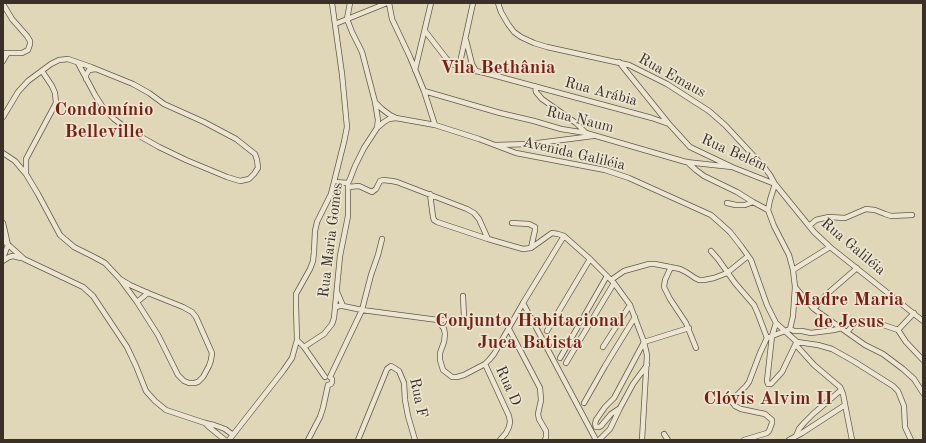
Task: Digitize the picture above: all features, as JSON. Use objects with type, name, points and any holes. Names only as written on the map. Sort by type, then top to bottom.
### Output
[{"type":"street","points":[[229,440],[292,358],[297,340],[296,294],[313,261],[317,222],[331,194],[335,182],[347,127],[342,74],[332,3]]},
{"type":"street","points":[[350,3],[347,19],[362,52],[375,102],[378,128]]},
{"type":"street","points":[[335,24],[388,3],[392,19],[424,91],[435,125]]},
{"type":"street","points":[[415,71],[431,3]]},
{"type":"street","points":[[459,67],[473,3]]},
{"type":"street","name":"Rua Emaus","points":[[498,3],[508,24],[514,32],[521,37],[547,47],[629,65],[658,78],[709,110],[747,148],[770,175],[775,184]]},
{"type":"street","points":[[3,4],[30,44],[28,50],[22,52],[5,53],[3,61]]},
{"type":"street","name":"Rua Arábia","points":[[425,31],[446,58],[452,64],[459,67],[476,70],[535,86],[669,124]]},
{"type":"street","points":[[465,39],[472,64],[476,70]]},
{"type":"street","points":[[3,117],[18,92],[28,80],[51,64],[59,60],[68,59],[98,69],[133,84],[164,104],[204,122],[236,139],[255,154],[258,168],[249,179],[240,181],[186,160],[129,130],[114,119],[104,109],[86,80],[78,63]]},
{"type":"street","name":"Rua Belém","points":[[619,62],[669,124],[690,147],[732,167],[775,184]]},
{"type":"street","points":[[86,80],[86,75],[89,70],[98,69]]},
{"type":"street","points":[[26,174],[26,159],[56,103],[55,93],[52,86],[42,71]]},
{"type":"street","points":[[535,86],[536,92],[542,99],[576,123],[586,133]]},
{"type":"street","name":"Rua Naum","points":[[424,91],[560,129],[586,133],[686,162],[732,167]]},
{"type":"street","points":[[375,102],[382,109],[396,118]]},
{"type":"street","points":[[378,128],[389,119],[396,118]]},
{"type":"street","name":"Avenida Galiléia","points":[[396,118],[435,125],[516,153],[605,170],[629,178],[710,216],[730,232],[751,260],[767,305],[776,323],[796,343],[814,365],[841,390]]},
{"type":"street","name":"Rua Maria Gomes","points":[[304,347],[324,334],[332,324],[334,318],[340,256],[348,216],[348,185],[364,148],[378,128]]},
{"type":"street","points":[[494,145],[530,144],[596,136]]},
{"type":"street","points":[[3,153],[15,161],[26,174],[60,235],[74,247],[105,264],[120,279],[158,335],[178,375],[184,381],[189,383],[198,382],[203,377],[209,366],[212,360],[212,354],[196,317],[192,312],[183,307],[148,293],[120,279]]},
{"type":"street","points":[[15,161],[21,162],[26,159]]},
{"type":"street","points":[[686,162],[704,176],[737,192],[768,210]]},
{"type":"street","points":[[335,182],[359,186],[372,192],[376,189],[380,181],[386,180],[397,182],[430,194],[474,213],[479,219],[488,239]]},
{"type":"street","points":[[775,184],[768,210],[793,270],[795,287],[793,316],[790,330]]},
{"type":"street","name":"Rua Galiléia","points":[[775,184],[814,232],[830,247],[923,320]]},
{"type":"street","points":[[430,194],[434,220],[488,239],[523,248],[531,248],[552,233],[558,234],[564,236],[611,279],[630,304],[644,342],[647,355],[642,440]]},
{"type":"street","points":[[727,203],[745,205],[753,202]]},
{"type":"street","points":[[809,226],[816,220],[829,217],[845,218],[866,210],[875,210],[891,216],[912,215]]},
{"type":"street","points":[[512,223],[529,224],[535,227],[531,248]]},
{"type":"street","points":[[3,224],[8,245],[3,258]]},
{"type":"street","points":[[438,320],[444,329],[445,334],[440,353],[440,360],[443,370],[452,377],[457,377],[485,364],[494,354],[564,236]]},
{"type":"street","points":[[308,440],[323,408],[328,385],[324,382],[324,380],[328,377],[362,310],[382,239]]},
{"type":"street","points":[[3,240],[24,259]]},
{"type":"street","points":[[793,270],[830,247]]},
{"type":"street","points":[[711,251],[754,305],[770,337],[767,381],[769,384],[771,384],[782,372],[796,343],[818,344],[832,349],[856,362],[893,386],[898,391],[904,406],[905,427],[911,440]]},
{"type":"street","points":[[3,261],[13,256],[24,259],[83,287],[93,296],[127,347],[146,391],[155,401],[166,410],[220,427],[233,435]]},
{"type":"street","points":[[560,358],[611,279],[624,271],[649,264],[655,264],[680,269],[698,280],[704,280],[727,273],[748,256]]},
{"type":"street","points":[[547,331],[590,259]]},
{"type":"street","points":[[671,267],[665,280],[664,287],[689,328],[696,348]]},
{"type":"street","points":[[814,309],[857,268]]},
{"type":"street","points":[[566,363],[611,279]]},
{"type":"street","points":[[795,287],[804,300],[814,309],[865,345],[883,354],[903,369],[914,379],[923,393]]},
{"type":"street","points":[[336,290],[343,306]]},
{"type":"street","points":[[137,302],[148,293]]},
{"type":"street","points":[[335,308],[338,306],[343,306],[438,320],[460,320],[463,319],[464,314],[463,296]]},
{"type":"street","points":[[523,303],[596,440]]},
{"type":"street","points":[[603,347],[630,304]]},
{"type":"street","points":[[898,330],[914,313]]},
{"type":"street","points":[[584,403],[635,317]]},
{"type":"street","points":[[847,332],[855,323],[865,320],[898,330],[906,342],[923,360]]},
{"type":"street","points":[[744,440],[764,435],[771,427],[772,420],[770,417],[765,414],[737,407],[732,402],[749,382],[760,353],[770,337],[776,323]]},
{"type":"street","points":[[620,408],[610,414],[601,426],[598,428],[596,427],[596,420],[605,407],[614,398],[644,342],[689,328]]},
{"type":"street","points":[[770,337],[790,330],[811,333],[841,328]]},
{"type":"street","points":[[509,329],[540,388],[541,400],[538,414],[546,431],[545,440]]},
{"type":"street","points":[[297,340],[328,377]]},
{"type":"street","name":"Rua D","points":[[485,364],[510,422],[506,433],[500,440]]},
{"type":"street","points":[[599,440],[610,429],[633,384],[647,365]]},
{"type":"street","name":"Rua F","points":[[358,440],[387,369],[391,366],[399,371],[404,383],[408,416],[415,440]]},
{"type":"street","points":[[796,436],[804,423],[841,390],[852,440]]},
{"type":"street","points":[[789,440],[845,405]]},
{"type":"street","points":[[205,422],[225,440]]},
{"type":"street","points":[[664,434],[668,440]]},
{"type":"street","points":[[764,435],[766,440]]},
{"type":"district","name":"Vila Bethânia","points":[[498,68]]},
{"type":"district","name":"Condomínio Belleville","points":[[104,121]]},
{"type":"district","name":"Madre Maria de Jesus","points":[[849,311]]},
{"type":"district","name":"Conjunto Habitacional Juca Batista","points":[[530,332]]},
{"type":"district","name":"Clóvis Alvim II","points":[[768,399]]}]
